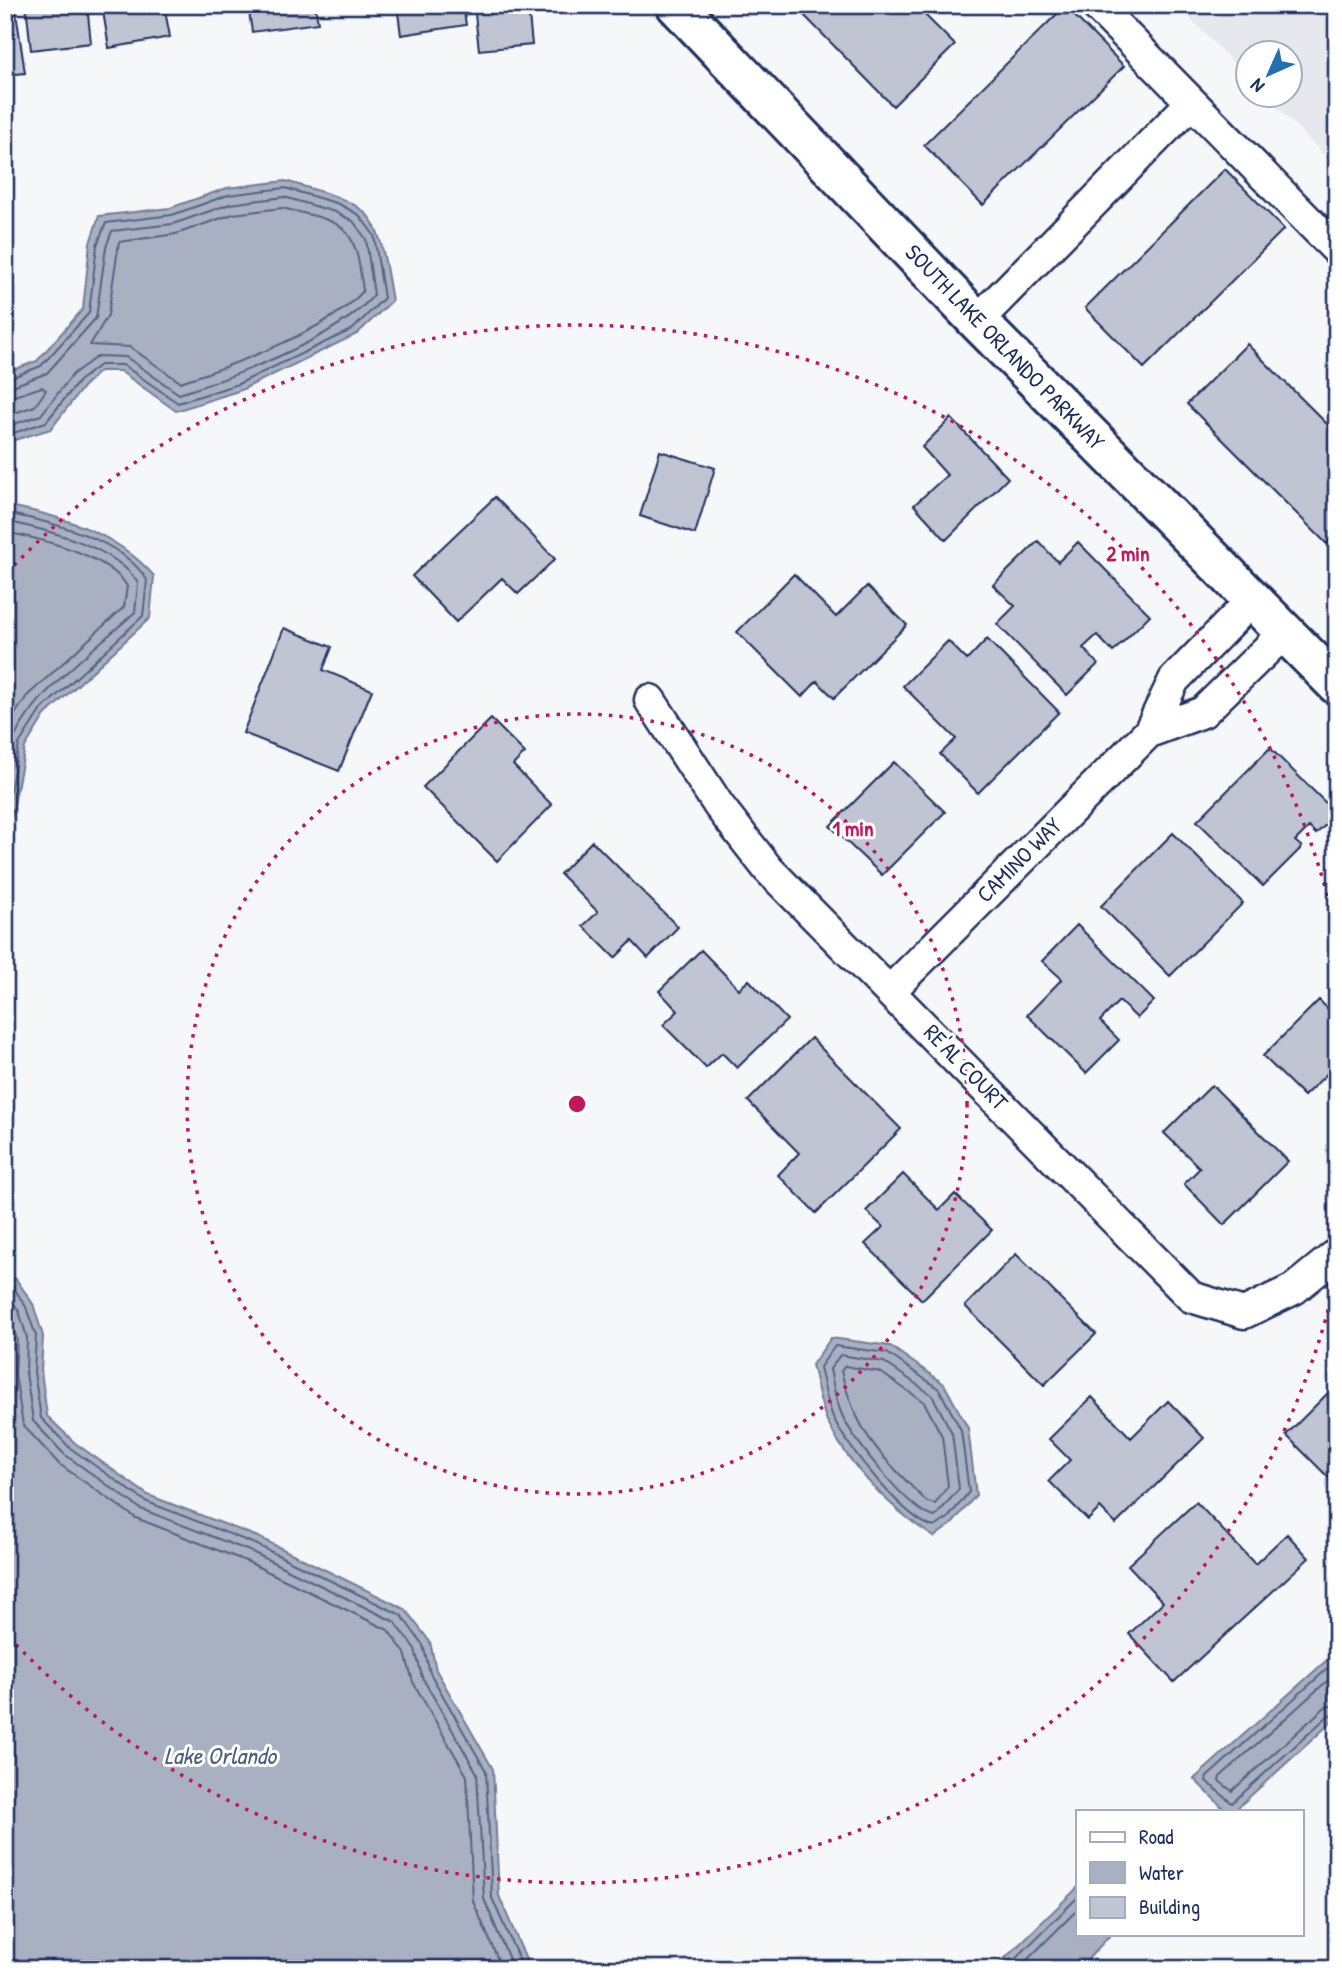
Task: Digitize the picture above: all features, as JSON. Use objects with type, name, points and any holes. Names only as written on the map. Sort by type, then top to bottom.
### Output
[{"type":"street","name":"SOUTH LAKE ORLANDO PARKWAY","points":[[676,5],[977,321],[1337,685]]},
{"type":"street","points":[[1096,5],[1337,250]]},
{"type":"street","points":[[977,321],[1191,103]]},
{"type":"street","name":"CAMINO WAY","points":[[891,990],[1149,732],[1174,680],[1254,599]]},
{"type":"street","name":"CAMINO WAY","points":[[1149,732],[1203,712],[1285,632]]},
{"type":"street","name":"RE'AL COURT","points":[[650,700],[719,806],[768,869],[891,990],[1191,1297],[1244,1313],[1294,1289],[1337,1254]]},
{"type":"shaded area","points":[[1177,5],[1337,5],[1337,168],[1278,108],[1304,108],[1304,38],[1234,38],[1234,64]]},
{"type":"water","points":[[285,181],[356,206],[376,228],[392,301],[357,334],[241,390],[176,411],[120,371],[100,371],[84,386],[51,429],[5,443],[5,373],[37,361],[83,309],[90,243],[99,216],[170,208],[227,188]]},
{"type":"water","points":[[5,505],[67,521],[105,537],[123,548],[154,576],[150,618],[45,715],[25,747],[5,852]]},
{"type":"water","name":"Lake Orlando","points":[[5,1273],[16,1279],[33,1304],[43,1336],[41,1371],[47,1416],[75,1443],[148,1495],[258,1537],[405,1609],[430,1642],[436,1670],[493,1769],[499,1896],[530,1969],[5,1969]]},
{"type":"water","points":[[831,1338],[890,1346],[944,1384],[968,1428],[976,1495],[953,1523],[934,1537],[888,1501],[860,1472],[828,1423],[812,1365]]},
{"type":"water","points":[[1337,1651],[1337,1717],[1235,1810],[1225,1810],[1194,1779]]},
{"type":"water","points":[[1076,1889],[1076,1936],[1109,1936],[1079,1969],[994,1969]]},
{"type":"building","points":[[5,5],[15,5],[25,73],[5,75]]},
{"type":"building","points":[[26,5],[87,5],[91,43],[31,50]]},
{"type":"building","points":[[102,5],[164,5],[170,37],[109,48]]},
{"type":"building","points":[[177,5],[210,5],[177,9]]},
{"type":"building","points":[[248,5],[315,5],[318,23],[252,32]]},
{"type":"building","points":[[397,5],[463,5],[466,25],[401,35]]},
{"type":"building","points":[[474,5],[528,5],[532,45],[479,50]]},
{"type":"building","points":[[794,5],[915,5],[955,45],[893,106]]},
{"type":"building","points":[[1065,6],[1124,66],[983,205],[924,145]]},
{"type":"building","points":[[1225,169],[1284,229],[1144,368],[1085,308]]},
{"type":"building","points":[[1247,344],[1337,434],[1337,534],[1327,544],[1187,404]]},
{"type":"building","points":[[951,418],[1008,478],[946,540],[914,505],[947,475],[922,447]]},
{"type":"building","points":[[660,451],[715,468],[695,534],[640,516]]},
{"type":"building","points":[[495,497],[555,559],[518,594],[502,578],[456,622],[412,576]]},
{"type":"building","points":[[1038,541],[1058,562],[1078,542],[1150,615],[1113,652],[1097,635],[1083,648],[1098,664],[1067,695],[997,624],[1015,606],[993,585]]},
{"type":"building","points":[[794,574],[836,617],[867,586],[907,625],[834,698],[817,681],[802,697],[737,632]]},
{"type":"building","points":[[284,628],[332,647],[323,670],[372,690],[339,771],[243,733]]},
{"type":"building","points":[[987,639],[1059,712],[978,793],[940,754],[956,739],[903,686],[948,641],[967,660]]},
{"type":"building","points":[[491,719],[525,753],[513,765],[552,805],[497,861],[423,787]]},
{"type":"building","points":[[1270,748],[1337,814],[1316,834],[1309,827],[1295,841],[1302,847],[1263,886],[1197,821]]},
{"type":"building","points":[[894,762],[945,812],[882,875],[830,826]]},
{"type":"building","points":[[1173,833],[1243,903],[1170,976],[1101,906]]},
{"type":"building","points":[[592,841],[678,927],[648,958],[632,941],[615,958],[583,926],[598,912],[560,874]]},
{"type":"building","points":[[1077,925],[1154,1001],[1137,1018],[1119,1001],[1100,1021],[1119,1040],[1086,1073],[1027,1015],[1062,979],[1042,961]]},
{"type":"building","points":[[701,950],[739,989],[749,980],[787,1020],[737,1068],[722,1053],[706,1068],[663,1025],[678,1011],[659,991]]},
{"type":"building","points":[[1319,1000],[1337,1018],[1337,1064],[1304,1096],[1263,1056]]},
{"type":"building","points":[[811,1038],[901,1129],[816,1213],[778,1175],[799,1153],[748,1101]]},
{"type":"building","points":[[1212,1085],[1288,1161],[1224,1225],[1184,1184],[1200,1168],[1164,1133]]},
{"type":"building","points":[[903,1174],[939,1210],[955,1194],[992,1230],[922,1300],[865,1244],[883,1227],[866,1211]]},
{"type":"building","points":[[1016,1254],[1096,1334],[1044,1385],[965,1306]]},
{"type":"building","points":[[1337,1384],[1337,1486],[1286,1435]]},
{"type":"building","points":[[1092,1397],[1131,1438],[1168,1401],[1204,1438],[1116,1524],[1100,1508],[1088,1520],[1049,1481],[1070,1460],[1049,1439]]},
{"type":"building","points":[[1196,1502],[1255,1564],[1287,1534],[1309,1558],[1174,1682],[1129,1634],[1163,1602],[1128,1565]]}]
